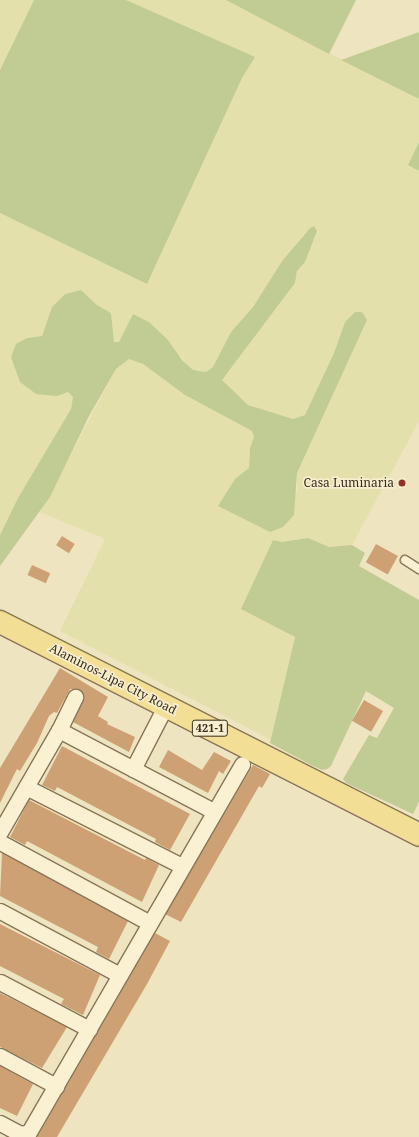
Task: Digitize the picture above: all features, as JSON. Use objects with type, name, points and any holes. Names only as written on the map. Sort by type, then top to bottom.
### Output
[{"type":"main road","name":"Alaminos-Lipa City Road","points":[[0,622],[166,706],[418,830]]},
{"type":"street","points":[[0,832],[59,730],[75,697]]},
{"type":"street","points":[[133,769],[166,706]]},
{"type":"street","points":[[59,730],[213,811]]},
{"type":"street","points":[[0,1123],[21,1134],[29,1132],[213,811],[242,764]]},
{"type":"street","points":[[26,787],[182,866]]},
{"type":"street","points":[[0,842],[150,923]]},
{"type":"street","points":[[0,911],[120,975]]},
{"type":"street","points":[[0,982],[89,1029]]},
{"type":"street","points":[[0,1056],[56,1086]]},
{"type":"lane","points":[[405,560],[419,569]]},
{"type":"shaded area","points":[[0,0],[34,0],[0,70]]},
{"type":"shaded area","points":[[126,0],[226,0],[419,99],[419,142],[408,164],[419,171],[419,421],[352,545],[329,547],[308,538],[282,542],[273,540],[242,609],[295,637],[271,740],[60,631],[105,539],[40,512],[116,369],[129,359],[143,364],[185,395],[252,431],[254,437],[250,448],[249,469],[235,479],[297,493],[297,473],[367,320],[345,322],[334,353],[305,415],[293,419],[248,405],[222,380],[295,283],[297,271],[305,262],[317,231],[314,226],[303,235],[282,261],[253,307],[231,332],[213,367],[206,373],[193,371],[149,322],[133,314],[119,343],[114,342],[111,313],[97,305],[81,290],[65,294],[52,307],[42,336],[27,338],[57,396],[68,392],[73,397],[71,409],[18,498],[0,535],[0,213],[147,284],[242,78],[254,58]]},
{"type":"green space","points":[[34,0],[126,0],[255,57],[242,78],[147,284],[0,213],[0,70]]},
{"type":"green space","points":[[226,0],[356,0],[329,54]]},
{"type":"green space","points":[[419,32],[419,99],[341,60]]},
{"type":"green space","points":[[419,142],[419,171],[408,165]]},
{"type":"green space","points":[[314,226],[317,231],[305,262],[297,271],[295,283],[222,380],[248,405],[293,419],[305,415],[334,353],[345,322],[355,312],[362,312],[367,320],[297,473],[294,515],[283,527],[270,532],[218,506],[235,479],[249,468],[250,448],[254,437],[252,431],[185,395],[143,364],[129,359],[116,369],[89,416],[50,497],[0,566],[0,535],[18,498],[71,409],[73,397],[68,392],[57,396],[36,394],[20,382],[11,357],[16,344],[27,338],[42,336],[52,307],[65,294],[81,290],[97,305],[111,313],[114,342],[119,342],[133,314],[149,322],[168,340],[182,360],[193,370],[206,372],[213,367],[231,332],[253,307],[282,261],[310,228]]},
{"type":"green space","points":[[308,538],[329,547],[352,545],[365,553],[359,566],[419,600],[419,802],[413,814],[346,783],[343,779],[369,735],[377,738],[394,708],[366,691],[331,766],[327,769],[322,770],[311,765],[270,743],[295,637],[241,609],[273,540],[282,542]]},
{"type":"building","points":[[62,536],[75,544],[69,553],[56,545]]},
{"type":"building","points":[[376,544],[398,556],[388,574],[366,562]]},
{"type":"building","points":[[32,565],[50,573],[46,583],[28,575]]},
{"type":"building","points":[[60,668],[108,697],[98,716],[108,722],[107,724],[135,737],[129,752],[73,722],[84,696],[79,689],[70,689],[57,713],[54,712],[49,716],[37,743],[20,771],[17,769],[0,803],[0,768]]},
{"type":"building","points":[[364,700],[383,711],[371,732],[352,721]]},
{"type":"building","points":[[62,746],[190,814],[170,850],[155,842],[156,839],[57,787],[55,791],[42,785]]},
{"type":"building","points":[[168,750],[202,770],[214,752],[231,761],[223,774],[219,771],[208,793],[159,767]]},
{"type":"building","points":[[253,765],[270,774],[262,788],[259,786],[181,922],[165,914]]},
{"type":"building","points":[[29,800],[145,860],[146,858],[159,865],[142,902],[27,841],[25,845],[10,837]]},
{"type":"building","points":[[2,853],[128,921],[109,959],[96,952],[98,947],[0,896]]},
{"type":"building","points":[[0,924],[100,975],[83,1015],[61,1004],[64,999],[0,966]]},
{"type":"building","points":[[155,933],[170,941],[147,984],[57,1137],[37,1137]]},
{"type":"building","points":[[0,993],[67,1027],[42,1068],[0,1047]]},
{"type":"building","points":[[0,1066],[33,1084],[17,1116],[0,1108]]},
{"type":"place","name":"Casa Luminaria","points":[[402,483]]}]
